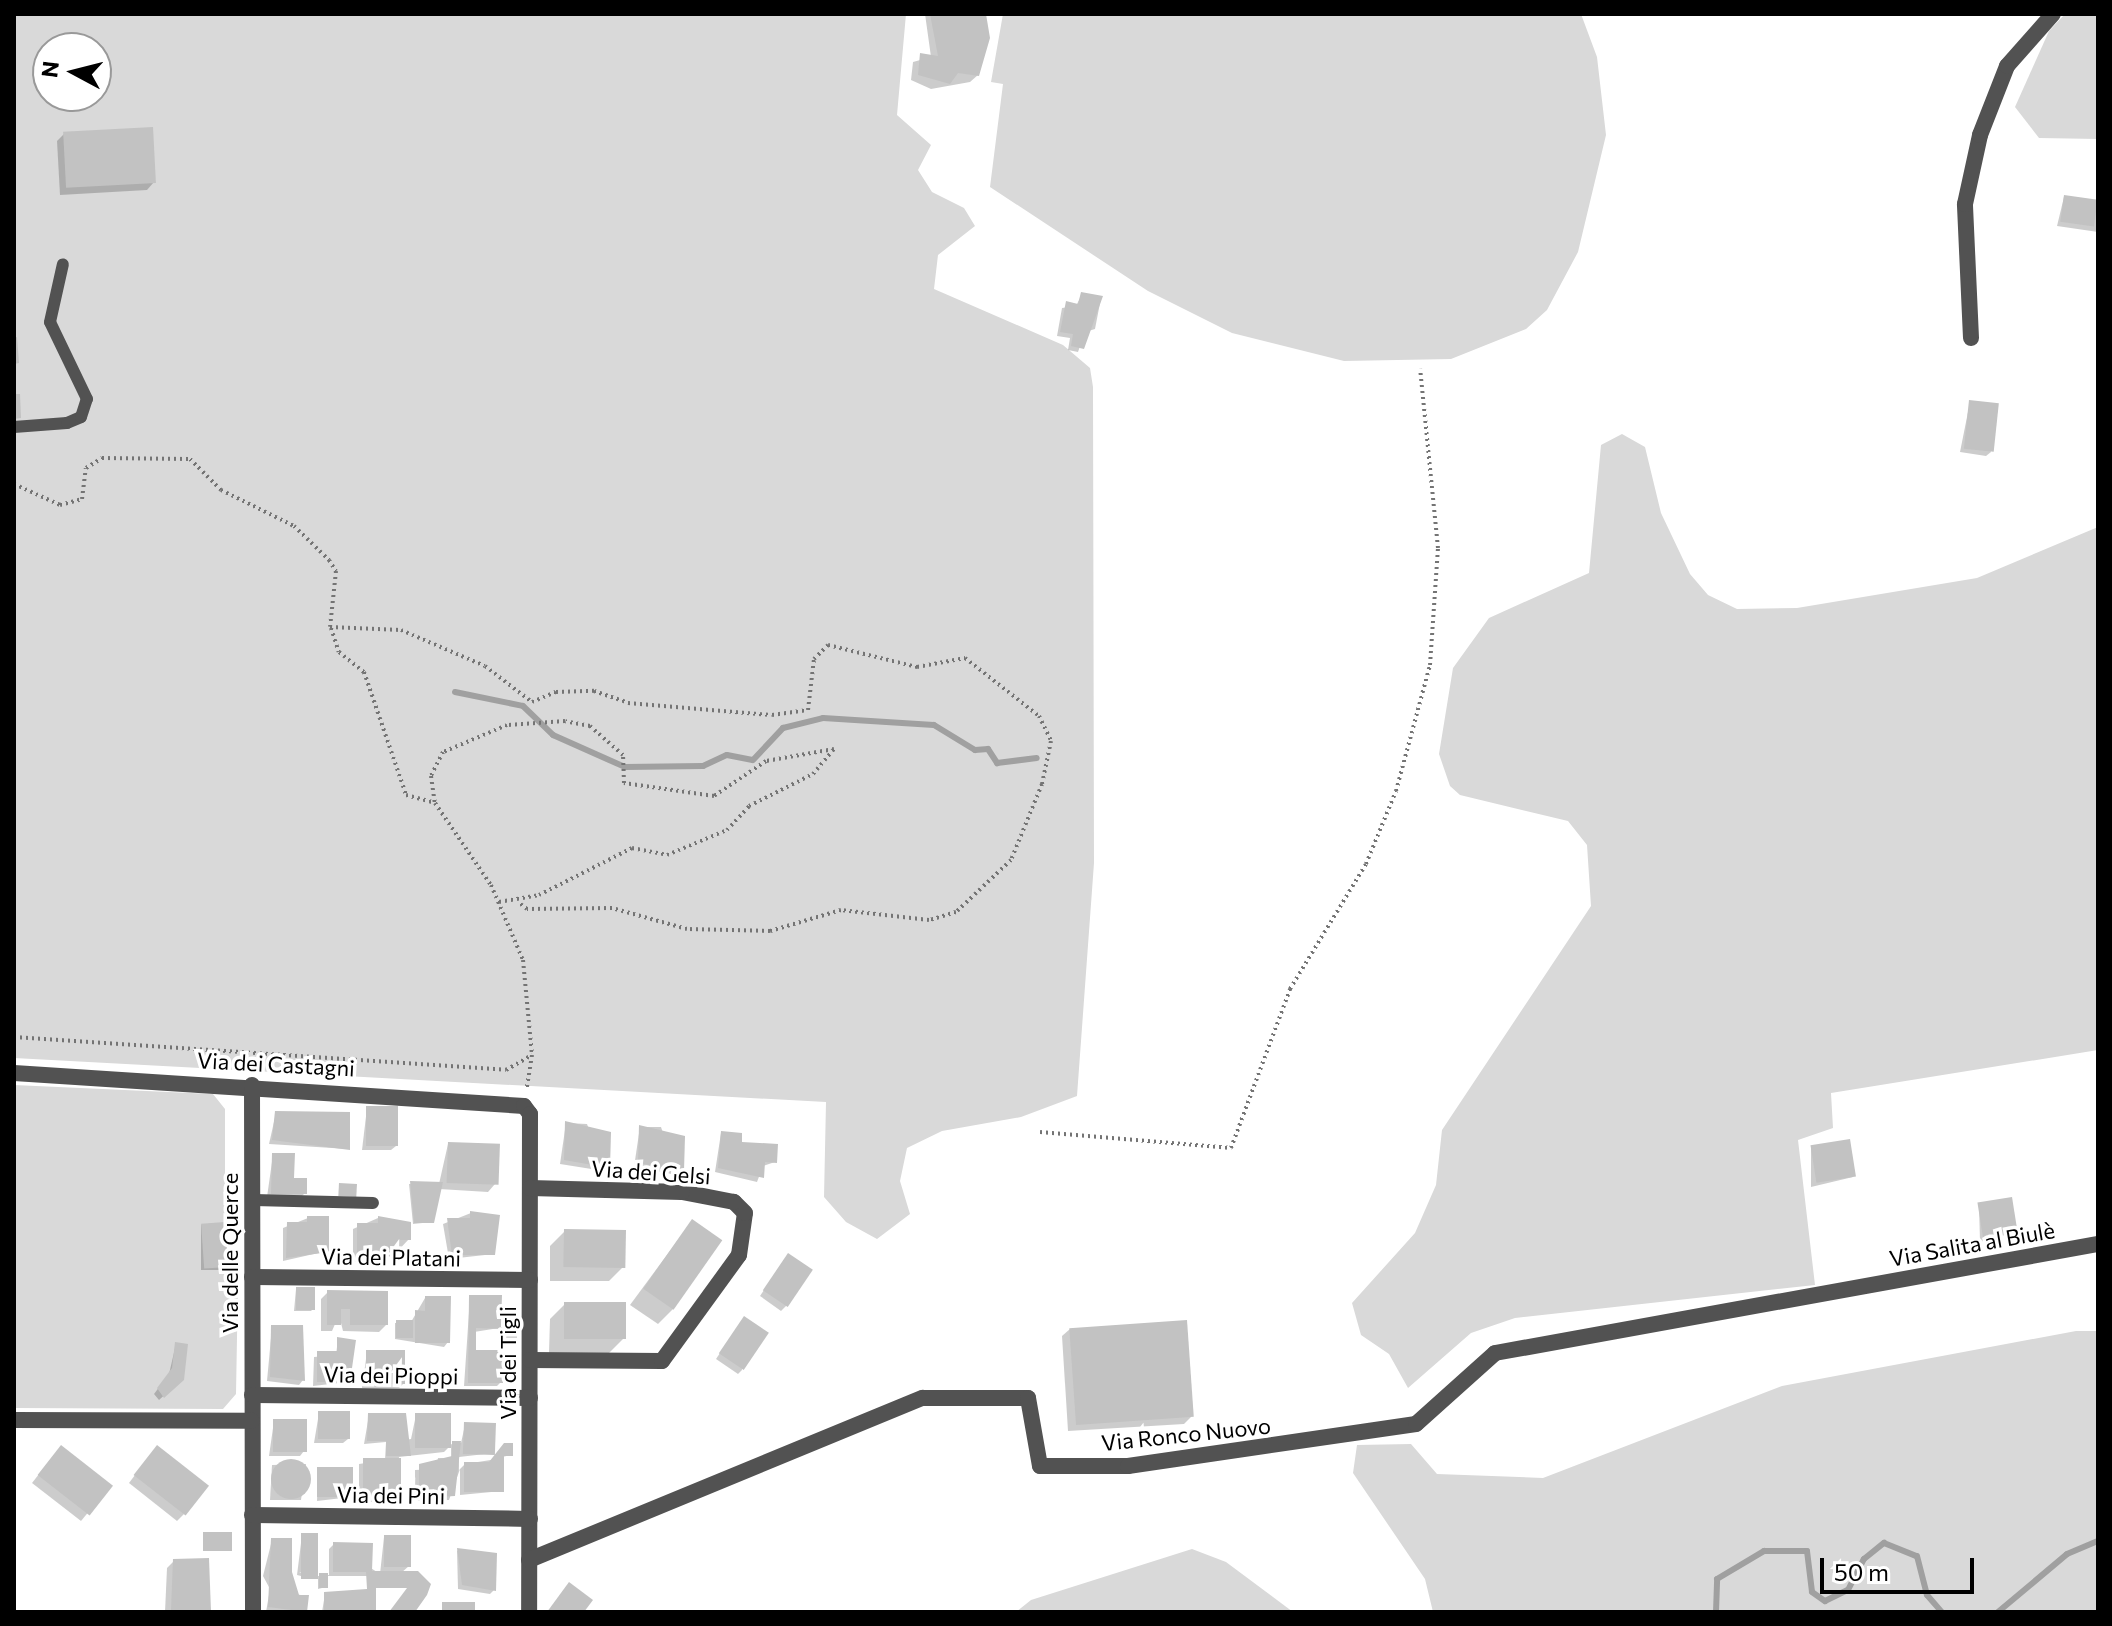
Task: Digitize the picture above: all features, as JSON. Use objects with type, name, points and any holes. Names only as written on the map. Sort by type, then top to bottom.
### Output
[{"type":"street","points":[[1971,338],[1965,204],[1980,135],[2007,66],[2053,14]]},
{"type":"street","name":"Via dei Castagni","points":[[14,1073],[252,1085],[527,1110]]},
{"type":"street","name":"Via delle Querce","points":[[252,1085],[253,1612]]},
{"type":"street","name":"Via dei Tigli","points":[[527,1110],[530,1188],[529,1612]]},
{"type":"street","name":"Via dei Gelsi","points":[[530,1188],[682,1192],[734,1202],[745,1213],[739,1255],[662,1361],[530,1360]]},
{"type":"street","name":"Via Salita al Biulè","points":[[1854,1287],[2098,1244]]},
{"type":"street","name":"Via dei Platani","points":[[252,1277],[530,1280]]},
{"type":"street","name":"Via Ronco Nuovo","points":[[529,1560],[923,1398],[1028,1398],[1040,1466],[1128,1466],[1416,1424],[1495,1353],[1854,1287]]},
{"type":"street","name":"Via dei Pioppi","points":[[252,1395],[530,1398]]},
{"type":"street","points":[[14,1420],[252,1421]]},
{"type":"street","name":"Via dei Pini","points":[[252,1515],[530,1519]]},
{"type":"lane","points":[[14,427],[67,423],[81,417],[87,399],[50,322],[63,264]]},
{"type":"lane","points":[[252,1200],[373,1203]]},
{"type":"path","points":[[1040,1132],[1231,1148],[1290,989],[1366,864],[1396,791],[1430,665],[1438,548],[1420,369]]},
{"type":"path","points":[[14,484],[60,505],[82,499],[86,468],[102,458],[190,459],[221,490],[294,526],[336,571],[330,627],[339,652],[364,672],[406,795],[435,803]]},
{"type":"path","points":[[330,627],[401,630],[485,666],[532,702],[556,692],[594,691],[628,703],[772,715],[808,710],[814,659],[828,645],[917,667],[965,658],[1046,727],[1052,753],[1011,860],[956,912],[912,921],[841,910],[770,931],[687,929],[612,908],[527,909],[518,902]]},
{"type":"path","points":[[499,902],[518,902],[632,848],[667,855],[727,830],[749,806],[813,774],[834,749],[766,761],[714,796],[660,784],[637,787],[624,783],[622,770],[626,760],[590,726],[547,723],[507,725],[443,752],[431,776],[435,803],[499,902],[523,960],[532,1055],[527,1110]]},
{"type":"path","points":[[14,1037],[506,1070],[532,1055]]},
{"type":"shaded area","points":[[14,14],[906,14],[897,115],[931,145],[918,170],[932,192],[964,208],[975,226],[938,255],[934,289],[1063,345],[1090,368],[1093,387],[1094,863],[1077,1096],[1021,1117],[942,1131],[907,1148],[900,1181],[910,1214],[877,1239],[846,1222],[824,1197],[826,1102],[14,1058]]},
{"type":"shaded area","points":[[1003,14],[1581,14],[1597,57],[1606,135],[1578,252],[1547,310],[1526,329],[1451,359],[1344,361],[1232,333],[1148,291],[990,187],[1003,84],[991,82]]},
{"type":"shaded area","points":[[2065,14],[2098,14],[2098,139],[2039,138],[2015,107],[2049,31]]},
{"type":"shaded area","points":[[1622,434],[1645,447],[1661,513],[1690,574],[1708,595],[1737,609],[1797,608],[1977,578],[2098,527],[2098,1050],[1831,1093],[1833,1128],[1798,1140],[1815,1285],[1515,1318],[1471,1333],[1408,1388],[1389,1354],[1361,1335],[1352,1303],[1415,1233],[1436,1185],[1442,1130],[1591,906],[1587,845],[1568,821],[1460,795],[1450,786],[1439,754],[1453,668],[1489,618],[1589,573],[1601,445]]},
{"type":"shaded area","points":[[14,1085],[213,1094],[225,1109],[228,1267],[238,1281],[236,1394],[223,1409],[14,1408]]},
{"type":"shaded area","points":[[2076,1331],[2098,1331],[2098,1612],[1433,1612],[1425,1579],[1353,1473],[1357,1445],[1411,1444],[1437,1474],[1543,1478],[1782,1386]]},
{"type":"shaded area","points":[[1192,1549],[1226,1562],[1293,1612],[1016,1612],[1031,1600]]},
{"type":"building","points":[[930,14],[986,14],[990,38],[979,76],[958,73],[950,84],[918,75],[920,53],[938,56]]},
{"type":"building","points":[[153,127],[156,183],[66,188],[63,132]]},
{"type":"building","points":[[2064,195],[2098,200],[2094,226],[2060,222]]},
{"type":"building","points":[[1081,292],[1103,296],[1084,349],[1071,346],[1073,334],[1060,332],[1066,301],[1078,304]]},
{"type":"building","points":[[17,337],[19,363],[14,364],[14,338]]},
{"type":"building","points":[[14,394],[20,394],[21,418],[14,419]]},
{"type":"building","points":[[1969,400],[1999,403],[1994,452],[1964,449]]},
{"type":"building","points":[[366,1106],[398,1106],[398,1146],[366,1146]]},
{"type":"building","points":[[275,1111],[350,1112],[350,1150],[272,1140]]},
{"type":"building","points":[[565,1121],[611,1132],[610,1168],[564,1160]]},
{"type":"building","points":[[639,1125],[685,1136],[684,1171],[638,1163]]},
{"type":"building","points":[[721,1131],[742,1133],[742,1142],[778,1144],[777,1163],[765,1162],[764,1178],[718,1168]]},
{"type":"building","points":[[1850,1139],[1856,1177],[1816,1183],[1810,1145]]},
{"type":"building","points":[[448,1142],[500,1144],[499,1185],[447,1183]]},
{"type":"building","points":[[272,1153],[295,1153],[294,1178],[307,1178],[307,1194],[271,1194]]},
{"type":"building","points":[[410,1181],[443,1182],[434,1223],[414,1223]]},
{"type":"building","points":[[339,1183],[357,1184],[356,1197],[338,1196]]},
{"type":"building","points":[[2012,1197],[2018,1233],[1983,1238],[1977,1202]]},
{"type":"building","points":[[470,1211],[500,1215],[495,1255],[452,1255],[447,1218],[470,1218]]},
{"type":"building","points":[[307,1216],[329,1216],[329,1252],[286,1258],[287,1222],[307,1222]]},
{"type":"building","points":[[378,1216],[411,1222],[411,1240],[399,1240],[399,1252],[357,1258],[357,1223],[378,1223]]},
{"type":"building","points":[[692,1219],[722,1240],[674,1310],[643,1289]]},
{"type":"building","points":[[225,1222],[228,1267],[204,1269],[201,1224]]},
{"type":"building","points":[[564,1229],[626,1230],[625,1268],[563,1267]]},
{"type":"building","points":[[788,1253],[813,1270],[788,1307],[763,1290]]},
{"type":"building","points":[[296,1287],[315,1287],[315,1310],[296,1310]]},
{"type":"building","points":[[327,1290],[388,1291],[388,1325],[350,1325],[350,1309],[341,1309],[341,1325],[327,1325]]},
{"type":"building","points":[[469,1295],[502,1295],[501,1327],[517,1327],[517,1340],[501,1340],[501,1329],[476,1328],[476,1350],[504,1350],[503,1383],[468,1383]]},
{"type":"building","points":[[425,1296],[451,1296],[450,1343],[415,1343],[415,1310],[425,1311]]},
{"type":"building","points":[[564,1302],[626,1302],[626,1339],[564,1339]]},
{"type":"building","points":[[744,1316],[769,1333],[744,1370],[719,1353]]},
{"type":"building","points":[[396,1320],[413,1320],[413,1338],[396,1338]]},
{"type":"building","points":[[1187,1320],[1194,1417],[1076,1425],[1069,1328]]},
{"type":"building","points":[[271,1325],[303,1325],[305,1381],[270,1377]]},
{"type":"building","points":[[337,1337],[356,1340],[350,1382],[317,1382],[317,1351],[337,1351]]},
{"type":"building","points":[[175,1342],[188,1344],[184,1380],[164,1398],[157,1388],[172,1368]]},
{"type":"building","points":[[366,1350],[405,1350],[405,1384],[366,1384]]},
{"type":"building","points":[[318,1411],[350,1411],[350,1439],[318,1439]]},
{"type":"building","points":[[368,1413],[406,1413],[411,1456],[386,1456],[386,1441],[367,1441]]},
{"type":"building","points":[[415,1413],[451,1413],[451,1448],[415,1448]]},
{"type":"building","points":[[273,1419],[307,1419],[307,1452],[273,1452]]},
{"type":"building","points":[[464,1422],[496,1423],[495,1455],[463,1454]]},
{"type":"building","points":[[452,1441],[461,1441],[455,1496],[419,1498],[419,1464],[452,1456]]},
{"type":"building","points":[[504,1443],[513,1443],[513,1456],[504,1456],[504,1492],[464,1492],[464,1462],[489,1462]]},
{"type":"building","points":[[61,1445],[113,1486],[90,1516],[38,1475]]},
{"type":"building","points":[[157,1445],[209,1486],[186,1516],[134,1475]]},
{"type":"building","points":[[363,1458],[401,1458],[401,1498],[363,1498]]},
{"type":"building","points":[[291,1459],[305,1465],[311,1479],[305,1493],[291,1499],[277,1493],[271,1479],[277,1465]]},
{"type":"building","points":[[317,1467],[353,1467],[353,1497],[317,1497]]},
{"type":"building","points":[[203,1532],[232,1532],[232,1551],[203,1551]]},
{"type":"building","points":[[301,1533],[318,1533],[318,1579],[301,1579]]},
{"type":"building","points":[[384,1535],[411,1535],[411,1567],[384,1567]]},
{"type":"building","points":[[271,1538],[292,1538],[292,1572],[299,1595],[309,1595],[307,1612],[268,1607]]},
{"type":"building","points":[[333,1542],[373,1543],[372,1571],[418,1571],[431,1584],[427,1595],[415,1612],[389,1612],[407,1588],[376,1588],[376,1611],[324,1611],[324,1592],[367,1589],[366,1572],[333,1572]]},
{"type":"building","points":[[457,1548],[497,1553],[496,1591],[462,1585]]},
{"type":"building","points":[[209,1558],[211,1612],[171,1610],[173,1559]]},
{"type":"building","points":[[319,1573],[328,1573],[328,1588],[319,1588]]},
{"type":"building","points":[[569,1582],[593,1600],[584,1612],[547,1612]]},
{"type":"building","points":[[442,1602],[475,1602],[475,1612],[442,1612]]},
{"type":"waterway","points":[[455,692],[523,706],[553,735],[625,767],[703,766],[727,755],[753,760],[783,728],[823,718],[934,725],[975,750],[988,749],[997,763],[1037,758]]},
{"type":"waterway","points":[[1998,1612],[2067,1554],[2098,1541]]},
{"type":"waterway","points":[[1716,1612],[1717,1579],[1764,1551],[1807,1551],[1812,1592],[1825,1601],[1848,1590],[1864,1559],[1884,1543],[1917,1556],[1927,1595],[1942,1612]]}]
